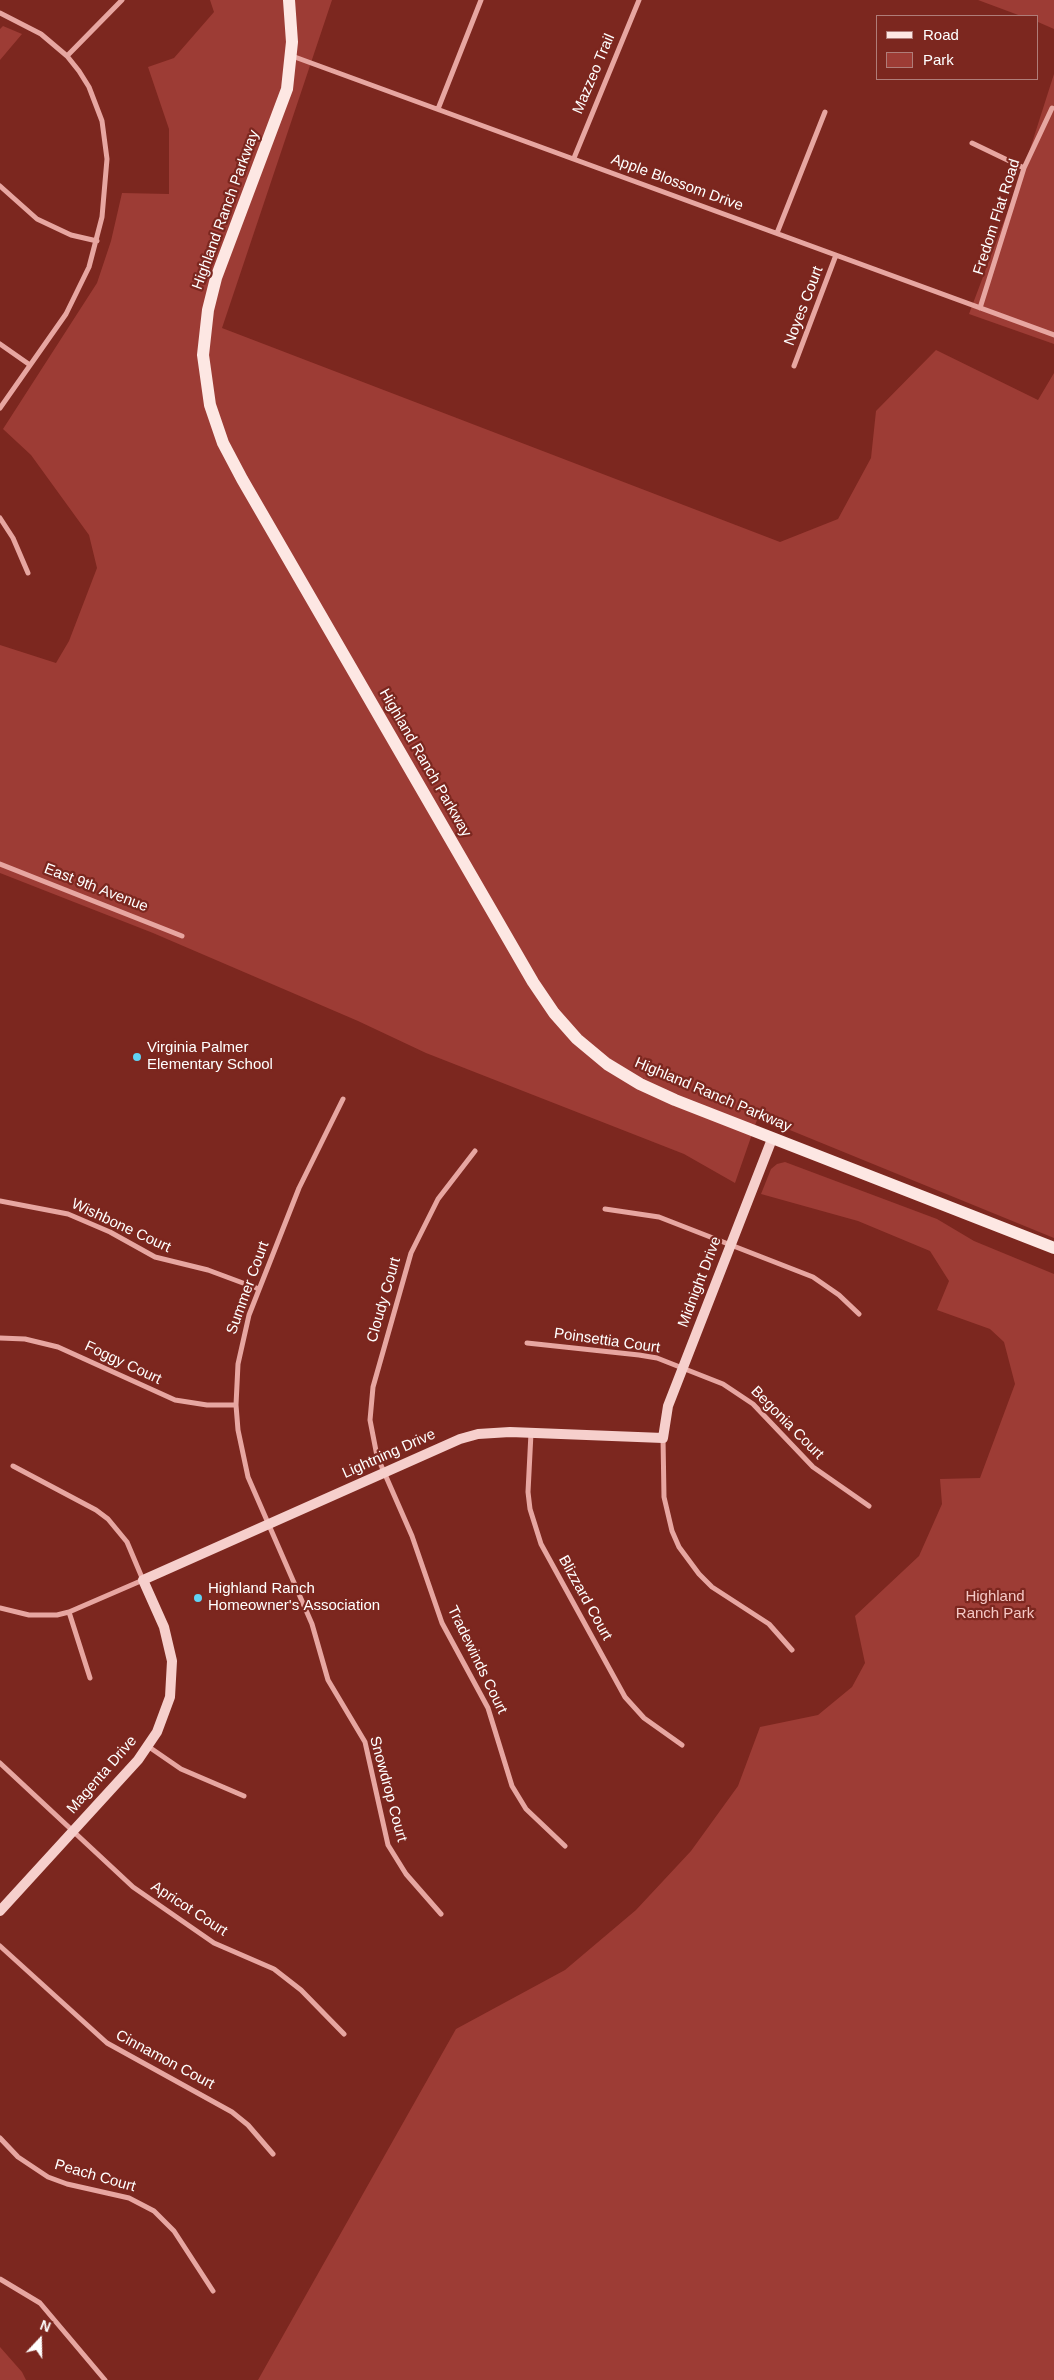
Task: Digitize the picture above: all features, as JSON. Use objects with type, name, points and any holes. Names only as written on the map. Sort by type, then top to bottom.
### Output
[{"type":"main road","name":"Highland Ranch Parkway","points":[[289,0],[292,56],[283,104],[216,278],[205,324],[203,355],[206,387],[223,443],[379,716],[554,1013],[592,1053],[625,1076],[675,1100],[1054,1248]]},
{"type":"main road","name":"Midnight Drive","points":[[663,1438],[668,1406],[772,1138]]},
{"type":"main road","name":"Lightning Drive","points":[[144,1580],[460,1439],[478,1434],[530,1432],[663,1438]]},
{"type":"main road","name":"Magenta Drive","points":[[0,1911],[149,1747],[165,1715],[170,1697],[172,1661],[164,1627],[144,1580]]},
{"type":"street","points":[[67,56],[122,0]]},
{"type":"street","points":[[438,109],[481,0]]},
{"type":"street","name":"Mazzeo Trail","points":[[574,158],[639,0]]},
{"type":"street","points":[[0,13],[41,34],[67,56],[89,87],[99,112],[106,140],[105,193],[97,241],[78,291],[66,314],[0,408]]},
{"type":"street","name":"Apple Blossom Drive","points":[[292,56],[1054,335]]},
{"type":"street","name":"Fredom Flat Road","points":[[980,308],[1024,168],[1052,108]]},
{"type":"street","points":[[777,233],[825,112]]},
{"type":"street","points":[[972,143],[1024,168]]},
{"type":"street","points":[[0,186],[37,219],[71,235],[97,241]]},
{"type":"street","name":"Noyes Court","points":[[794,366],[836,255]]},
{"type":"street","points":[[0,344],[30,365]]},
{"type":"street","points":[[0,518],[13,538],[28,572]]},
{"type":"street","name":"East 9th Avenue","points":[[0,864],[182,936]]},
{"type":"street","name":"Summer Court","points":[[268,1524],[248,1477],[242,1452],[236,1405],[238,1364],[242,1340],[259,1289],[299,1188],[343,1099]]},
{"type":"street","name":"Cloudy Court","points":[[384,1473],[372,1439],[370,1405],[372,1387],[401,1281],[422,1227],[438,1199],[475,1151]]},
{"type":"street","name":"Wishbone Court","points":[[0,1201],[68,1214],[103,1229],[154,1258],[208,1270],[259,1289]]},
{"type":"street","points":[[605,1209],[659,1217],[813,1277],[833,1290],[860,1314]]},
{"type":"street","name":"Foggy Court","points":[[0,1338],[25,1339],[58,1347],[175,1400],[207,1405],[236,1405]]},
{"type":"street","name":"Poinsettia Court","points":[[527,1343],[639,1355],[683,1368]]},
{"type":"street","name":"Begonia Court","points":[[683,1368],[739,1393],[766,1416],[813,1468],[869,1506]]},
{"type":"street","name":"Blizzard Court","points":[[530,1432],[528,1492],[530,1510],[540,1544],[625,1697],[644,1718],[682,1745]]},
{"type":"street","points":[[663,1438],[664,1497],[672,1531],[688,1562],[712,1586],[769,1624],[792,1650]]},
{"type":"street","points":[[0,1608],[43,1616],[69,1612],[144,1580],[127,1542],[108,1519],[96,1510],[13,1466]]},
{"type":"street","name":"Tradewinds Court","points":[[384,1473],[412,1536],[442,1623],[488,1708],[518,1798],[535,1818],[565,1846]]},
{"type":"street","name":"Snowdrop Court","points":[[268,1524],[312,1624],[328,1680],[365,1742],[388,1845],[406,1874],[441,1914]]},
{"type":"street","points":[[69,1612],[90,1678]]},
{"type":"street","points":[[149,1747],[181,1769],[244,1796]]},
{"type":"street","name":"Apricot Court","points":[[0,1763],[133,1887],[206,1937],[231,1951],[258,1960],[290,1979],[344,2034]]},
{"type":"street","name":"Cinnamon Court","points":[[0,1946],[107,2043],[232,2112],[248,2125],[273,2154]]},
{"type":"street","name":"Peach Court","points":[[0,2138],[18,2158],[48,2177],[67,2184],[129,2198],[154,2211],[174,2231],[213,2291]]},
{"type":"street","points":[[0,2279],[40,2303],[105,2380]]},
{"type":"green space","points":[[210,0],[332,0],[222,328],[780,542],[838,519],[871,458],[876,411],[936,350],[1038,400],[1054,373],[1054,1238],[758,1117],[735,1183],[684,1154],[426,1053],[358,1021],[153,933],[0,873],[0,645],[56,663],[69,641],[97,568],[89,535],[31,455],[3,429],[97,283],[111,241],[122,193],[169,194],[169,129],[148,67],[174,58],[214,12]]},
{"type":"green space","points":[[978,0],[1054,0],[1054,29],[1039,22],[1039,15],[1018,15]]},
{"type":"green space","points":[[3,26],[22,34],[0,60],[0,29]]},
{"type":"green space","points":[[1054,74],[1054,344],[969,314],[1024,168]]},
{"type":"green space","name":"Highland Ranch Park","points":[[785,1162],[937,1219],[974,1241],[1054,1274],[1054,2380],[258,2380],[456,2029],[565,1970],[636,1910],[691,1851],[738,1786],[760,1727],[818,1715],[852,1687],[865,1663],[855,1616],[919,1556],[942,1504],[940,1479],[980,1478],[1015,1384],[1004,1342],[990,1329],[937,1310],[949,1281],[930,1251],[858,1221],[761,1194],[771,1169],[777,1164]]},
{"type":"green space","points":[[0,2347],[22,2372],[26,2380],[0,2380]]},
{"type":"place","name":"Virginia Palmer Elementary School","points":[[137,1057]]},
{"type":"place","name":"Highland Ranch Homeowner's Association","points":[[198,1598]]}]
